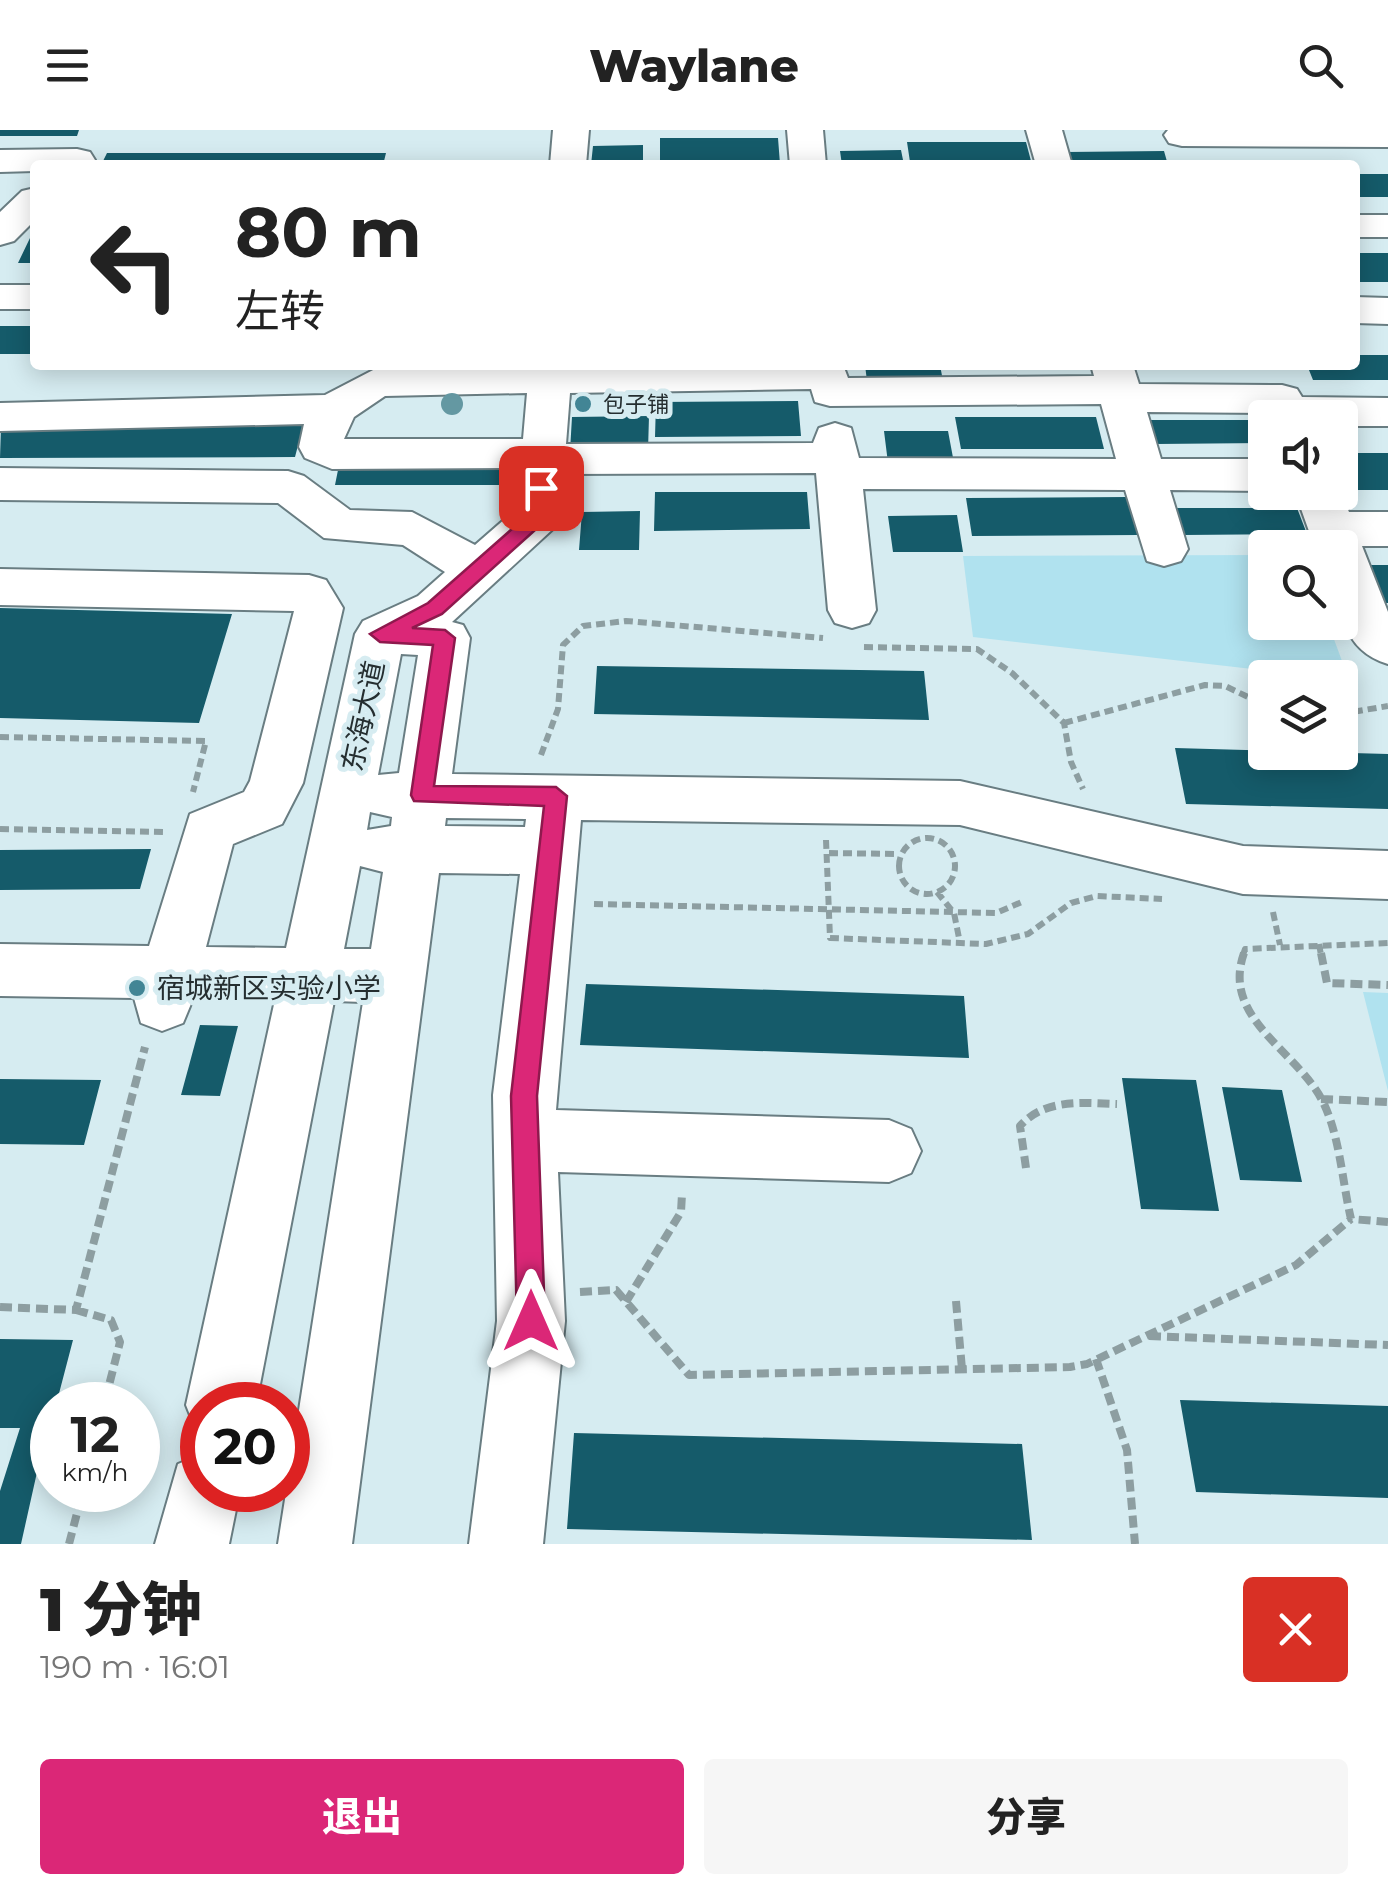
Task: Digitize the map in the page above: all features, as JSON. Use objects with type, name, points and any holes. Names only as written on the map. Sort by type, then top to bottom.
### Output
[{"type":"street","points":[[568,160],[571,130]]},
{"type":"street","points":[[805,130],[808,160]]},
{"type":"street","points":[[1044,130],[1053,160]]},
{"type":"street","points":[[78,160],[106,134]]},
{"type":"street","points":[[1177,138],[1388,136]]},
{"type":"street","points":[[0,160],[30,161]]},
{"type":"street","points":[[0,232],[30,204]]},
{"type":"street","points":[[1360,226],[1388,226]]},
{"type":"street","points":[[0,232],[30,231]]},
{"type":"street","points":[[0,297],[30,297]]},
{"type":"street","points":[[1360,310],[1388,310]]},
{"type":"street","points":[[380,634],[435,609],[538,516],[550,372]]},
{"type":"street","points":[[0,417],[333,409],[377,382],[550,372],[1117,384],[1282,398],[1388,412]]},
{"type":"street","points":[[829,377],[838,466],[846,632]]},
{"type":"street","points":[[1117,384],[1164,549]]},
{"type":"street","points":[[333,409],[322,430],[321,447],[332,454],[519,453],[543,460],[1248,474]]},
{"type":"street","points":[[0,484],[288,487],[340,526],[412,530],[478,570]]},
{"type":"street","points":[[1332,530],[1388,529]]},
{"type":"street","points":[[0,587],[309,593],[319,608],[276,783],[262,808],[210,830],[157,993]]},
{"type":"street","points":[[1358,598],[1370,630],[1388,645]]},
{"type":"street","name":"东海大道","points":[[226,1382],[380,634],[445,638],[316,1544]]},
{"type":"street","points":[[342,821],[418,822],[549,815],[825,827],[960,803],[1243,870],[1388,875]]},
{"type":"street","points":[[506,1544],[531,1294],[524,1096],[549,815]]},
{"type":"street","points":[[0,970],[157,993]]},
{"type":"street","points":[[0,1001],[157,993],[393,992]]},
{"type":"street","points":[[527,1140],[888,1150]]},
{"type":"street","points":[[192,1544],[199,1512]]},
{"type":"path","points":[[549,815],[540,752],[558,708],[563,645],[583,626],[626,621],[846,632],[978,650],[1012,673],[1064,722],[1072,762],[1090,808],[1091,834]]},
{"type":"path","points":[[1064,722],[1205,685],[1225,686],[1248,697]]},
{"type":"path","points":[[1358,711],[1388,706]]},
{"type":"path","points":[[0,737],[206,741],[192,796]]},
{"type":"path","points":[[898,854],[825,827],[830,938],[986,944],[1028,934],[1071,902],[1096,896],[1174,900]]},
{"type":"path","points":[[0,829],[182,832]]},
{"type":"path","points":[[898,854],[921,839],[950,850],[958,874],[937,892]]},
{"type":"path","points":[[898,854],[901,878],[917,890],[937,892],[954,912],[960,943]]},
{"type":"path","points":[[586,904],[996,913],[1024,900]]},
{"type":"path","points":[[1351,1219],[1322,1099],[1240,1002],[1241,957],[1245,949],[1388,942]]},
{"type":"path","points":[[1319,944],[1327,983],[1388,985]]},
{"type":"path","points":[[76,1310],[146,1050],[157,993]]},
{"type":"path","points":[[1322,1099],[1388,1102]]},
{"type":"path","points":[[1026,1168],[1020,1126],[1027,1116],[1049,1107],[1118,1104]]},
{"type":"path","points":[[626,1302],[681,1212],[683,1144]]},
{"type":"path","points":[[531,1294],[616,1290],[688,1375],[1070,1367],[1096,1360],[1296,1265],[1351,1219],[1388,1222]]},
{"type":"path","points":[[956,1301],[962,1369]]},
{"type":"path","points":[[0,1307],[76,1310],[111,1320],[120,1342],[110,1382]]},
{"type":"path","points":[[1146,1336],[1388,1345]]},
{"type":"path","points":[[1096,1360],[1120,1410],[1130,1444],[1135,1544]]},
{"type":"path","points":[[70,1544],[78,1512]]},
{"type":"shaded area","points":[[1248,555],[1248,640],[1334,640],[1342,660],[1248,660],[1248,668],[973,637],[963,556]]},
{"type":"shaded area","points":[[1363,992],[1388,993],[1388,1091]]},
{"type":"building","points":[[0,130],[79,130],[77,136],[0,136]]},
{"type":"building","points":[[660,138],[778,138],[780,160],[660,160]]},
{"type":"building","points":[[907,142],[1026,142],[1031,160],[910,160]]},
{"type":"building","points":[[643,145],[643,160],[592,160],[593,146]]},
{"type":"building","points":[[901,150],[903,160],[841,160],[840,151]]},
{"type":"building","points":[[1164,151],[1167,160],[1069,160],[1067,152]]},
{"type":"building","points":[[107,153],[386,153],[384,160],[104,160]]},
{"type":"building","points":[[1360,174],[1388,174],[1388,197],[1360,197]]},
{"type":"building","points":[[30,238],[30,263],[18,263]]},
{"type":"building","points":[[1360,253],[1388,253],[1388,282],[1360,282]]},
{"type":"building","points":[[0,326],[30,326],[30,354],[0,354]]},
{"type":"building","points":[[1360,355],[1388,355],[1388,380],[1313,380],[1309,370],[1360,370]]},
{"type":"building","points":[[866,370],[941,370],[943,381],[867,381]]},
{"type":"building","points":[[798,401],[801,436],[655,437],[656,402]]},
{"type":"building","points":[[649,416],[648,451],[570,451],[572,417]]},
{"type":"building","points":[[955,417],[1096,417],[1104,449],[961,449]]},
{"type":"building","points":[[1150,420],[1248,420],[1248,443],[1156,444]]},
{"type":"building","points":[[1,426],[303,426],[295,457],[0,458]]},
{"type":"building","points":[[884,431],[948,431],[954,463],[888,463]]},
{"type":"building","points":[[1358,453],[1388,453],[1388,490],[1358,490]]},
{"type":"building","points":[[340,460],[516,460],[513,485],[335,485]]},
{"type":"building","points":[[655,492],[807,492],[810,529],[654,531]]},
{"type":"building","points":[[1128,497],[1138,535],[972,536],[966,498]]},
{"type":"building","points":[[1175,508],[1298,510],[1305,530],[1248,530],[1248,534],[1183,535]]},
{"type":"building","points":[[640,511],[639,550],[579,550],[582,512]]},
{"type":"building","points":[[957,515],[963,552],[893,552],[888,516]]},
{"type":"building","points":[[1362,565],[1388,565],[1388,603],[1377,603]]},
{"type":"building","points":[[0,608],[232,614],[199,723],[0,718]]},
{"type":"building","points":[[597,666],[924,671],[929,720],[594,714]]},
{"type":"building","points":[[1175,748],[1248,750],[1248,770],[1358,770],[1358,753],[1388,754],[1388,809],[1186,804]]},
{"type":"building","points":[[151,849],[140,889],[0,890],[0,850]]},
{"type":"building","points":[[586,984],[964,996],[969,1058],[580,1045]]},
{"type":"building","points":[[200,1025],[238,1026],[220,1096],[181,1095]]},
{"type":"building","points":[[1122,1078],[1196,1080],[1219,1211],[1141,1209]]},
{"type":"building","points":[[0,1079],[101,1080],[84,1145],[0,1144]]},
{"type":"building","points":[[1222,1087],[1282,1090],[1302,1182],[1240,1180]]},
{"type":"building","points":[[0,1339],[73,1340],[62,1382],[30,1382],[30,1504],[21,1544],[0,1544],[0,1491],[20,1428],[0,1428]]},
{"type":"building","points":[[1180,1400],[1388,1406],[1388,1498],[1196,1492]]},
{"type":"building","points":[[574,1433],[1022,1444],[1032,1540],[567,1529]]},
{"type":"place","name":"包子铺","points":[[583,404]]},
{"type":"place","name":"宿城新区实验小学","points":[[137,988]]},
{"type":"route","points":[[531,1321],[524,1096],[556,796],[422,795],[445,638],[380,634],[435,609],[538,516],[541,488]]}]
